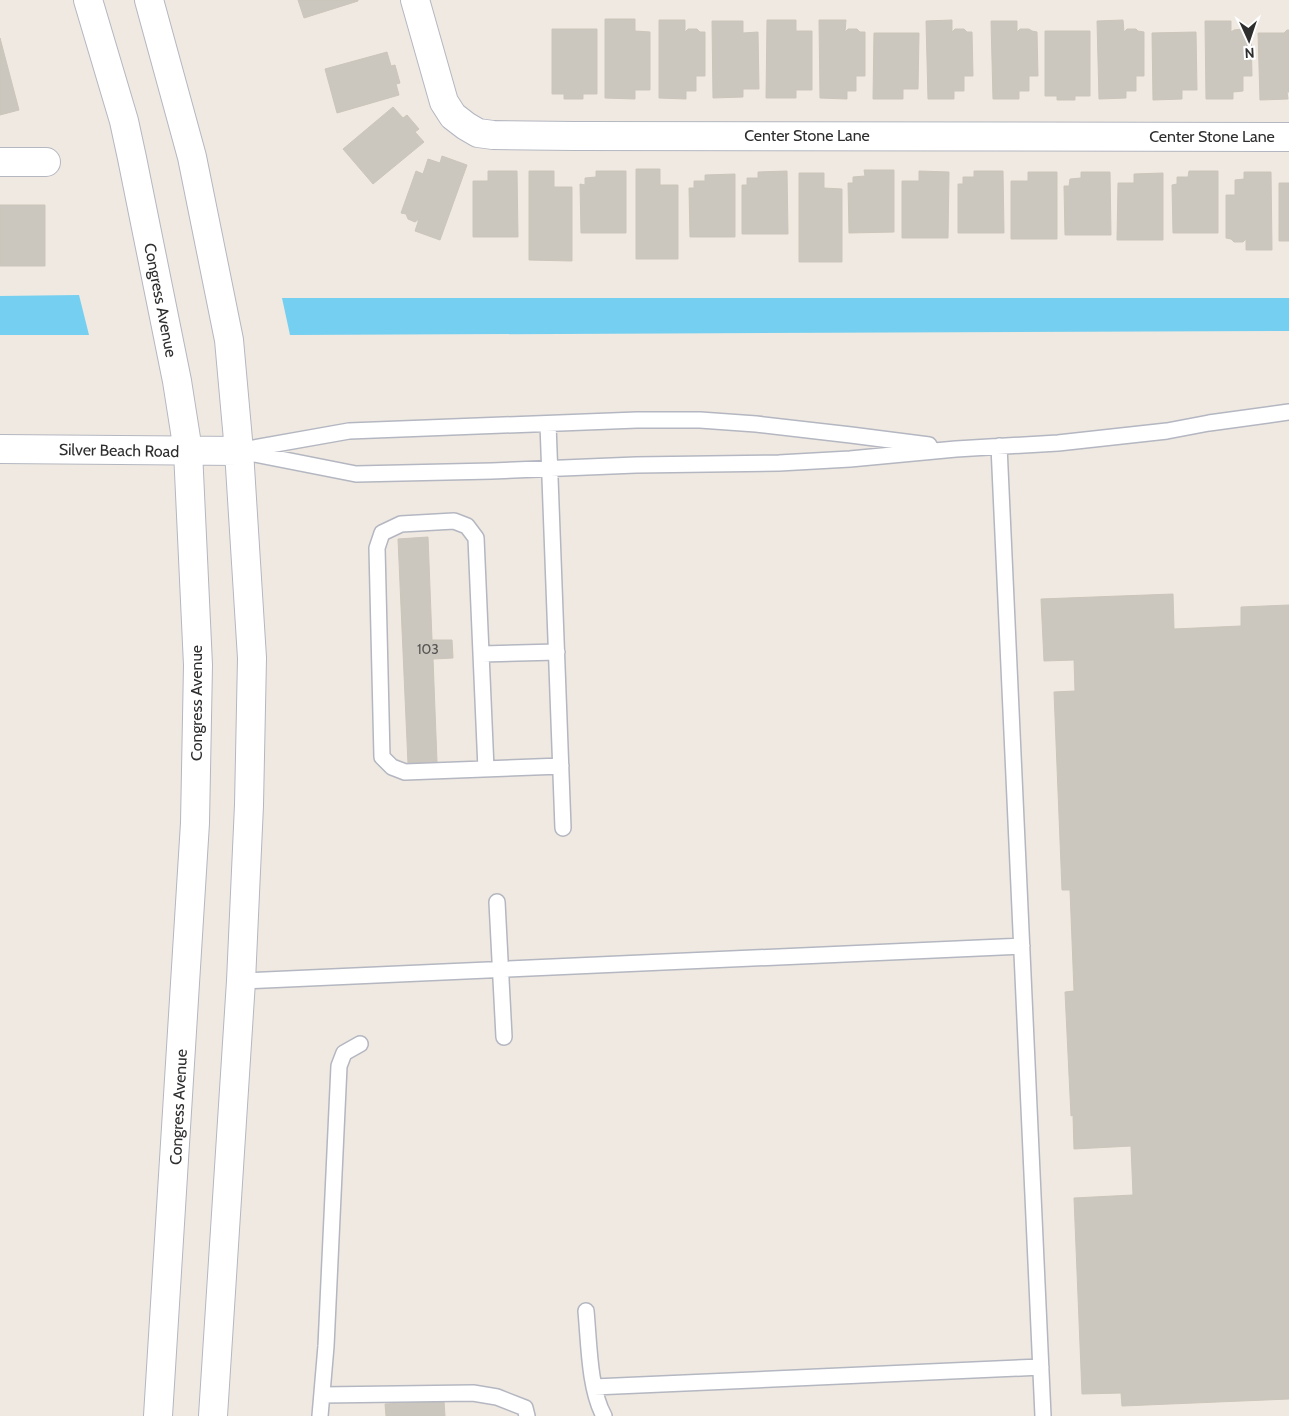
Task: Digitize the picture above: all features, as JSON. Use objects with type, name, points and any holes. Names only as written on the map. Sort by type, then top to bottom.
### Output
[{"type":"street","name":"Congress Avenue","points":[[88,0],[124,121],[177,381],[188,451],[198,665],[196,823],[158,1416]]},
{"type":"street","points":[[149,0],[192,156],[229,340],[239,451],[252,658],[249,805],[241,981],[212,1416]]},
{"type":"street","name":"Center Stone Lane","points":[[414,0],[444,102],[453,116],[478,133],[493,135],[574,136],[1289,137]]},
{"type":"street","points":[[0,162],[46,162]]},
{"type":"street","name":"Silver Beach Road","points":[[0,448],[239,451]]},
{"type":"lane","points":[[239,451],[356,474],[550,469],[636,464],[779,463],[1113,438],[1289,412]]},
{"type":"lane","points":[[239,451],[349,431],[637,420],[700,420],[756,424],[956,449]]},
{"type":"lane","points":[[548,424],[563,828]]},
{"type":"lane","points":[[999,446],[1043,1416]]},
{"type":"lane","points":[[486,769],[476,538],[468,526],[454,521],[401,524],[382,533],[377,548],[382,758],[392,767],[405,772],[486,769],[561,766]]},
{"type":"lane","points":[[482,654],[557,652]]},
{"type":"lane","points":[[497,902],[504,1037]]},
{"type":"lane","points":[[241,981],[1022,946]]},
{"type":"lane","points":[[320,1416],[326,1346],[339,1066],[344,1053],[360,1044]]},
{"type":"lane","points":[[586,1311],[594,1387],[604,1416]]},
{"type":"lane","points":[[594,1387],[1041,1367]]},
{"type":"lane","points":[[322,1395],[461,1392],[497,1397],[526,1412]]},
{"type":"water","points":[[79,295],[89,335],[0,335],[0,296]]},
{"type":"water","points":[[282,298],[1289,298],[1289,331],[290,335]]},
{"type":"building","points":[[298,0],[358,0],[358,1],[304,18]]},
{"type":"building","points":[[605,19],[635,19],[635,31],[650,32],[650,90],[635,90],[635,99],[605,98]]},
{"type":"building","points":[[659,20],[685,20],[685,32],[688,29],[697,29],[700,32],[705,32],[705,76],[696,76],[696,91],[686,91],[686,99],[659,98]]},
{"type":"building","points":[[767,20],[796,20],[796,31],[812,31],[812,90],[796,90],[796,98],[766,98]]},
{"type":"building","points":[[819,20],[846,20],[845,32],[848,29],[857,29],[860,32],[865,32],[865,76],[856,76],[856,91],[847,91],[847,99],[820,98]]},
{"type":"building","points":[[952,20],[952,32],[955,29],[964,29],[967,32],[972,32],[973,76],[964,76],[964,91],[954,91],[954,99],[928,99],[926,21]]},
{"type":"building","points":[[1123,20],[1124,32],[1127,29],[1136,29],[1144,32],[1144,76],[1136,76],[1136,91],[1126,91],[1126,98],[1099,99],[1097,21]]},
{"type":"building","points":[[712,21],[743,21],[743,33],[758,32],[759,89],[743,89],[743,97],[713,98]]},
{"type":"building","points":[[991,21],[1017,21],[1017,32],[1020,29],[1029,29],[1037,32],[1038,76],[1029,76],[1029,91],[1019,91],[1019,99],[993,99]]},
{"type":"building","points":[[1205,21],[1231,21],[1231,32],[1243,29],[1246,32],[1251,32],[1252,76],[1243,76],[1243,91],[1233,92],[1233,99],[1206,99]]},
{"type":"building","points":[[552,29],[597,29],[597,94],[583,94],[583,99],[564,99],[564,94],[552,94]]},
{"type":"building","points":[[1289,30],[1288,99],[1260,100],[1258,33],[1284,33]]},
{"type":"building","points":[[1045,31],[1090,31],[1090,96],[1075,96],[1075,100],[1057,100],[1057,96],[1045,96]]},
{"type":"building","points":[[1196,32],[1197,90],[1182,90],[1182,99],[1153,100],[1152,33]]},
{"type":"building","points":[[874,33],[919,33],[918,89],[903,89],[903,99],[873,99]]},
{"type":"building","points":[[0,38],[19,110],[0,115]]},
{"type":"building","points":[[387,52],[391,66],[395,65],[400,83],[396,84],[399,95],[337,113],[325,69]]},
{"type":"building","points":[[393,107],[403,118],[407,115],[419,129],[415,132],[424,142],[373,184],[343,149]]},
{"type":"building","points":[[442,156],[467,165],[440,240],[415,231],[419,219],[415,222],[408,219],[406,214],[401,213],[416,171],[423,174],[428,159],[440,163]]},
{"type":"building","points":[[636,169],[660,169],[660,185],[678,185],[678,259],[636,259]]},
{"type":"building","points":[[864,170],[894,170],[894,232],[849,233],[848,183],[853,183],[853,177],[865,176]]},
{"type":"building","points":[[488,171],[517,171],[518,237],[473,237],[473,181],[488,181]]},
{"type":"building","points":[[529,171],[554,171],[554,187],[572,187],[572,261],[529,260]]},
{"type":"building","points":[[596,171],[626,171],[626,233],[581,233],[580,184],[585,185],[585,178],[596,177]]},
{"type":"building","points":[[787,171],[788,234],[742,234],[742,185],[747,185],[747,178],[758,178],[758,172]]},
{"type":"building","points":[[919,171],[949,172],[948,238],[902,238],[902,181],[919,181]]},
{"type":"building","points":[[974,171],[1003,171],[1004,233],[958,233],[958,184],[963,184],[963,177],[974,177]]},
{"type":"building","points":[[1189,171],[1218,171],[1218,233],[1173,233],[1172,185],[1177,184],[1177,177],[1188,177]]},
{"type":"building","points":[[1028,172],[1057,172],[1057,239],[1011,239],[1011,181],[1028,181]]},
{"type":"building","points":[[1081,172],[1110,172],[1111,235],[1065,235],[1064,186],[1069,186],[1070,179],[1081,178]]},
{"type":"building","points":[[1244,172],[1271,172],[1272,250],[1246,250],[1246,239],[1243,242],[1234,242],[1226,238],[1226,195],[1235,195],[1235,180],[1244,179]]},
{"type":"building","points":[[799,173],[824,173],[824,188],[842,189],[842,262],[799,262]]},
{"type":"building","points":[[1163,173],[1163,240],[1117,240],[1118,183],[1134,183],[1134,174]]},
{"type":"building","points":[[735,174],[735,237],[690,237],[689,188],[694,188],[694,181],[705,181],[705,175]]},
{"type":"building","points":[[1279,183],[1289,183],[1289,241],[1279,241]]},
{"type":"building","points":[[0,205],[45,205],[45,266],[0,266]]},
{"type":"building","points":[[428,537],[432,640],[452,640],[453,658],[433,659],[437,762],[408,764],[398,539]]},
{"type":"building","points":[[1173,594],[1174,629],[1241,626],[1241,607],[1289,605],[1289,1399],[1122,1406],[1121,1393],[1082,1394],[1074,1198],[1133,1195],[1131,1146],[1074,1149],[1065,992],[1074,991],[1070,890],[1062,890],[1054,692],[1075,691],[1074,660],[1044,661],[1041,599]]},
{"type":"building","points":[[444,1401],[445,1416],[386,1416],[385,1404]]}]
